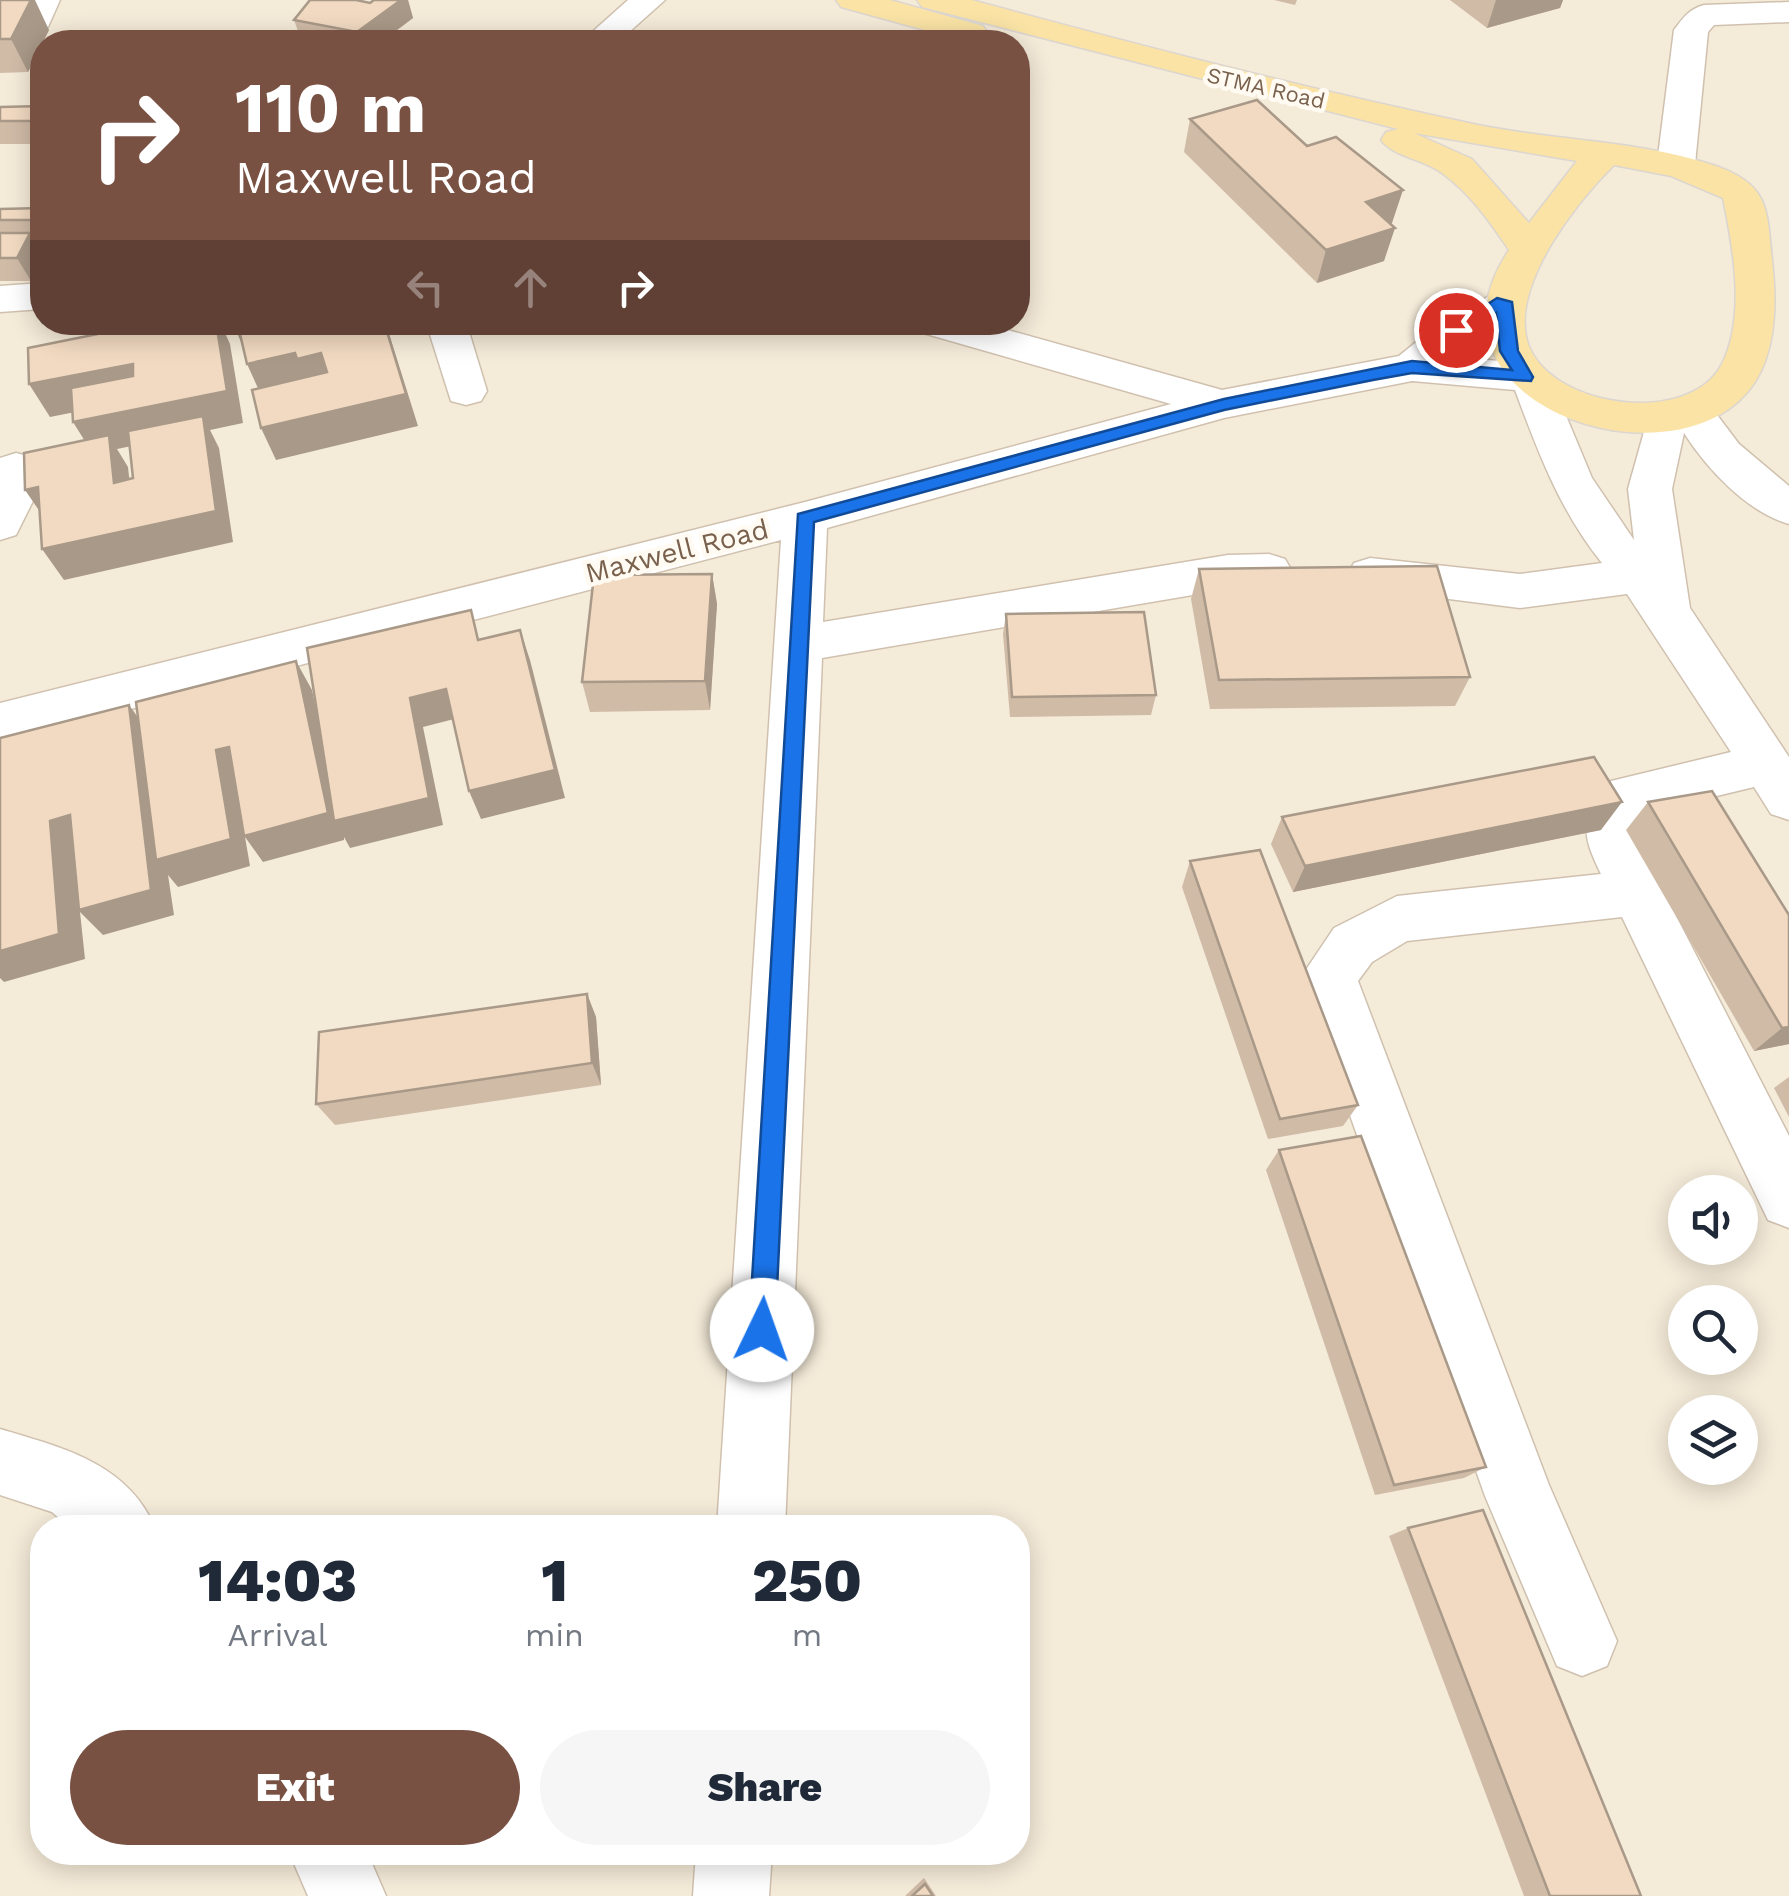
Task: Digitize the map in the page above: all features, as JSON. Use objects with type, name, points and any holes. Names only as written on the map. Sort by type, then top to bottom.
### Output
[{"type":"main road","points":[[853,0],[962,30]]},
{"type":"main road","name":"STMA Road","points":[[953,2],[1232,81],[1492,138],[1602,156]]},
{"type":"main road","name":"STMA Road","points":[[1030,49],[1410,142],[1452,161],[1484,186],[1528,250]]},
{"type":"main road","points":[[1741,192],[1772,266],[1740,372],[1722,396],[1679,415],[1621,416],[1573,404],[1529,381],[1509,351],[1503,302],[1528,250],[1583,175],[1602,156],[1676,164],[1717,177],[1741,192],[1789,210]]},
{"type":"street","points":[[612,30],[648,0]]},
{"type":"street","points":[[1676,164],[1691,30],[1704,15],[1789,12]]},
{"type":"street","points":[[0,299],[30,297]]},
{"type":"street","name":"Maxwell Road","points":[[1412,367],[1456,330],[1503,302]]},
{"type":"street","points":[[450,335],[466,391]]},
{"type":"street","points":[[977,335],[1224,404]]},
{"type":"street","name":"Maxwell Road","points":[[0,724],[805,518],[1224,404],[1412,367],[1529,381]]},
{"type":"street","points":[[1529,381],[1570,478],[1598,527],[1653,593],[1778,782],[1629,796],[1612,821],[1610,838],[1789,1199]]},
{"type":"street","points":[[1653,593],[1650,489],[1679,415],[1736,471],[1789,508]]},
{"type":"street","points":[[0,524],[22,478],[16,468]]},
{"type":"street","points":[[753,1515],[805,518]]},
{"type":"street","points":[[798,644],[1228,572],[1315,569],[1460,588],[1653,593]]},
{"type":"street","points":[[1582,1642],[1519,1496],[1329,977],[1354,945],[1397,919],[1636,892]]},
{"type":"street","points":[[0,1462],[72,1484],[107,1515]]},
{"type":"street","points":[[333,1865],[348,1896]]},
{"type":"street","points":[[732,1896],[733,1865]]},
{"type":"shaded area","points":[[0,0],[1789,0],[1789,1896],[0,1896]]},
{"type":"building","points":[[0,0],[31,0],[11,39],[0,39]]},
{"type":"building","points":[[310,0],[401,0],[360,30],[294,20]]},
{"type":"building","points":[[1257,100],[1307,146],[1336,137],[1403,190],[1366,202],[1395,228],[1326,250],[1190,119]]},
{"type":"building","points":[[30,106],[30,121],[0,121],[0,107]]},
{"type":"building","points":[[30,208],[30,220],[0,220],[0,209]]},
{"type":"building","points":[[0,233],[30,233],[17,258],[0,258]]},
{"type":"building","points":[[92,335],[218,335],[227,391],[73,422],[71,388],[133,376],[133,364],[29,384],[28,348]]},
{"type":"building","points":[[240,335],[388,335],[406,394],[261,428],[252,390],[327,372],[321,353],[297,359],[295,353],[247,364]]},
{"type":"building","points":[[203,416],[216,511],[42,549],[38,487],[25,490],[24,453],[109,435],[114,483],[133,478],[128,431]]},
{"type":"building","points":[[1437,566],[1470,677],[1219,680],[1199,569]]},
{"type":"building","points":[[712,574],[705,681],[582,682],[594,575]]},
{"type":"building","points":[[471,610],[478,640],[520,630],[555,770],[469,791],[446,689],[410,698],[429,798],[334,821],[307,648]]},
{"type":"building","points":[[1144,612],[1156,695],[1012,697],[1006,614]]},
{"type":"building","points":[[296,661],[328,813],[244,836],[229,747],[216,750],[231,839],[156,860],[136,702]]},
{"type":"building","points":[[129,705],[151,890],[79,910],[70,815],[50,821],[59,934],[0,951],[0,738]]},
{"type":"building","points":[[1594,757],[1622,802],[1305,866],[1282,817]]},
{"type":"building","points":[[1712,791],[1789,915],[1789,1027],[1782,1028],[1648,802]]},
{"type":"building","points":[[1260,850],[1358,1105],[1280,1119],[1190,861]]},
{"type":"building","points":[[587,994],[592,1063],[316,1104],[319,1032]]},
{"type":"building","points":[[1361,1136],[1486,1467],[1394,1485],[1279,1150]]},
{"type":"building","points":[[1483,1510],[1641,1896],[1550,1896],[1408,1528]]},
{"type":"building","points":[[925,1884],[933,1896],[912,1896]]},
{"type":"route","points":[[762,1330],[805,518],[1224,404],[1373,374],[1412,367],[1524,377],[1509,351],[1503,302],[1456,330]]}]
